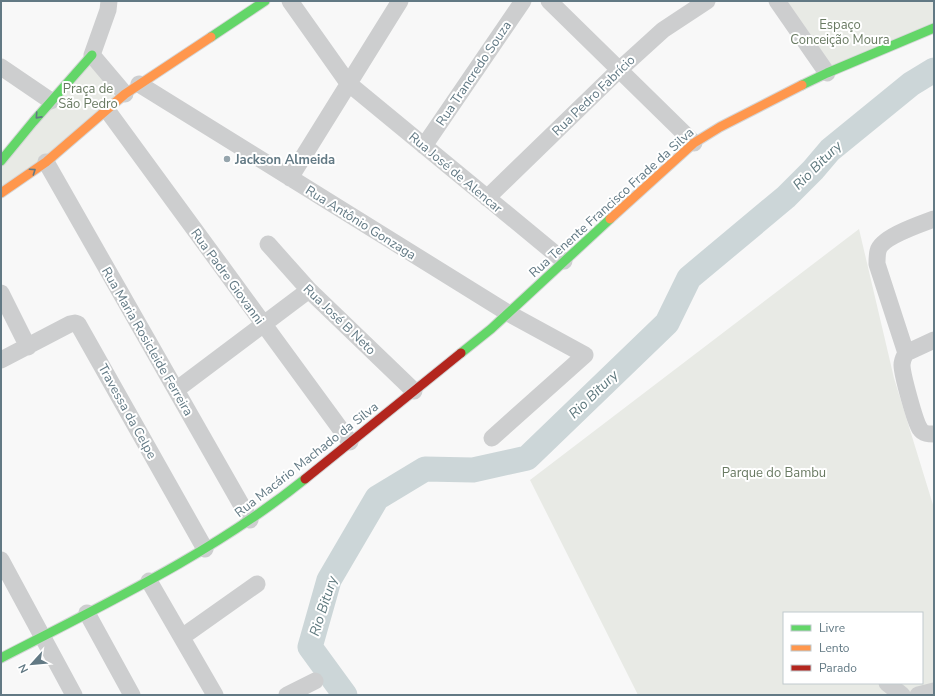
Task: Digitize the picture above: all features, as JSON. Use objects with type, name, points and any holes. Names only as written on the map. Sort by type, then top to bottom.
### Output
[{"type":"street","points":[[1,161],[92,55],[108,10],[109,1]]},
{"type":"street","points":[[1,193],[46,162],[125,94],[264,1]]},
{"type":"street","name":"Rua José de Alencar","points":[[290,1],[348,84],[564,261]]},
{"type":"street","points":[[290,178],[400,1]]},
{"type":"street","name":"Rua Trancredo Souza","points":[[424,146],[523,1]]},
{"type":"street","points":[[549,1],[694,143]]},
{"type":"street","name":"Rua Pedro Fabrício","points":[[487,198],[619,70],[663,30],[707,1]]},
{"type":"street","points":[[777,1],[827,73]]},
{"type":"street","name":"Rua Tenente Francisco Frade da Silva","points":[[508,313],[694,143],[720,127],[827,73],[934,28]]},
{"type":"street","points":[[92,55],[125,94]]},
{"type":"street","points":[[1,67],[51,101]]},
{"type":"street","name":"Rua Antônio Gonzaga","points":[[140,84],[508,313],[585,355],[492,438]]},
{"type":"street","name":"Rua Padre Giovanni","points":[[107,110],[350,442]]},
{"type":"street","name":"Rua Maria Rosicleide Ferreira","points":[[46,162],[250,520]]},
{"type":"street","points":[[929,434],[920,429],[916,419],[903,372],[903,360],[906,353],[877,264],[878,251],[883,243],[892,237],[934,219]]},
{"type":"street","name":"Rua José B Neto","points":[[268,244],[309,290],[414,391]]},
{"type":"street","points":[[176,390],[309,290]]},
{"type":"street","points":[[1,293],[28,347],[1,360]]},
{"type":"street","name":"Rua Macário Machado da Silva","points":[[1,658],[149,581],[205,549],[250,520],[285,495],[492,328],[508,313]]},
{"type":"street","name":"Travessa da Celpe","points":[[28,347],[70,324],[78,324],[205,549]]},
{"type":"street","points":[[906,353],[934,340]]},
{"type":"street","points":[[1,560],[74,695]]},
{"type":"street","points":[[149,581],[215,695]]},
{"type":"street","points":[[182,637],[257,584]]},
{"type":"street","points":[[87,613],[132,695]]},
{"type":"street","points":[[288,695],[315,681]]},
{"type":"street","points":[[888,684],[902,695]]},
{"type":"street","points":[[918,695],[934,691]]},
{"type":"green space","name":"Espaço Conceição Moura","points":[[782,1],[934,1],[934,27],[828,69]]},
{"type":"green space","name":"Praça de São Pedro","points":[[92,55],[117,101],[1,192],[1,166]]},
{"type":"green space","name":"Parque do Bambu","points":[[859,229],[894,378],[934,508],[934,695],[638,695],[530,480]]},
{"type":"waterway","name":"Rio Bitury","points":[[345,695],[310,647],[329,580],[377,498],[425,469],[473,470],[527,458],[667,323],[689,278],[786,197],[813,170],[830,150],[911,84],[934,70]]},
{"type":"traffic: fast","points":[[211,37],[265,1]]},
{"type":"traffic: fast","points":[[802,85],[934,28]]},
{"type":"traffic: fast","points":[[1,161],[92,55]]},
{"type":"traffic: fast","points":[[461,353],[491,329],[610,219]]},
{"type":"traffic: fast","points":[[1,658],[119,597],[196,554],[270,506],[305,479]]},
{"type":"traffic: slow","points":[[1,193],[46,162],[125,94],[211,37]]},
{"type":"traffic: slow","points":[[610,219],[694,143],[720,127],[802,85]]},
{"type":"traffic: jam","points":[[305,479],[461,353]]},
{"type":"place","name":"Jackson Almeida","points":[[227,159]]}]
